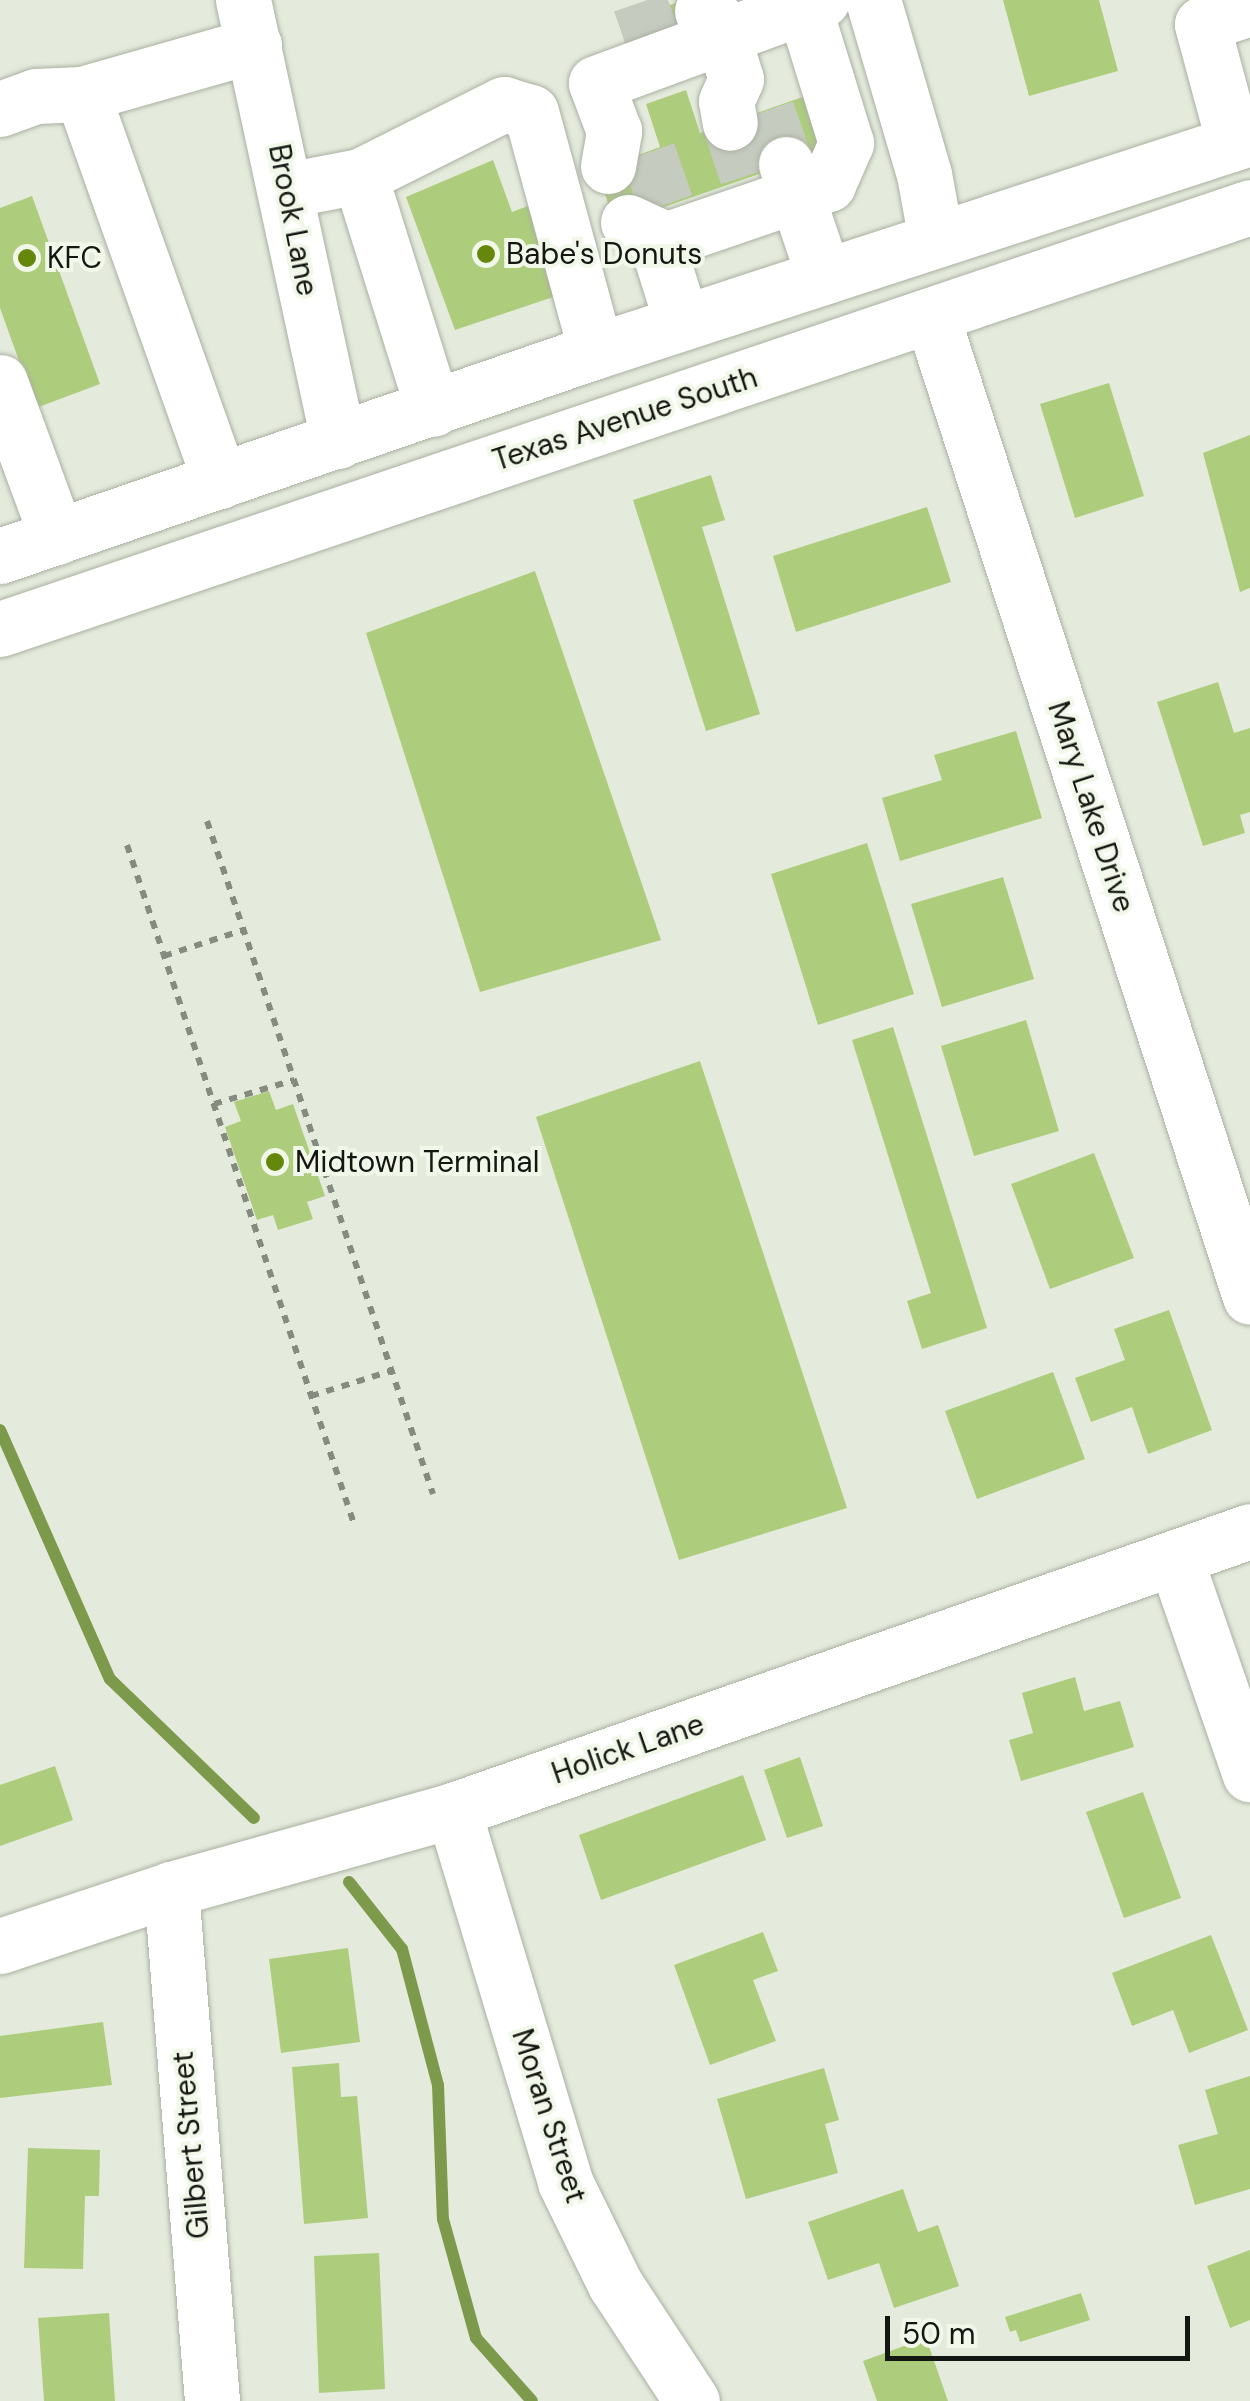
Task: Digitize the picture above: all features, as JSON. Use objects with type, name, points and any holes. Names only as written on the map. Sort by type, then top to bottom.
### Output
[{"type":"street","points":[[873,0],[924,174],[936,240]]},
{"type":"street","points":[[623,36],[597,59],[616,133],[729,72],[813,3],[846,143],[828,184],[772,186],[651,226],[682,322]]},
{"type":"street","points":[[1245,151],[1202,24],[1250,8]]},
{"type":"street","points":[[0,110],[36,96],[82,94],[249,22]]},
{"type":"street","name":"Brook Lane","points":[[249,22],[338,441]]},
{"type":"street","points":[[82,94],[220,482]]},
{"type":"street","points":[[287,190],[360,176],[504,104],[531,112],[596,351]]},
{"type":"street","points":[[0,556],[682,322],[936,240],[1245,151]]},
{"type":"street","points":[[932,317],[939,288],[961,270],[1245,151]]},
{"type":"street","points":[[360,176],[432,408]]},
{"type":"street","points":[[772,186],[824,276]]},
{"type":"street","name":"Texas Avenue South","points":[[0,629],[1250,208]]},
{"type":"street","name":"Mary Lake Drive","points":[[932,317],[1250,1297]]},
{"type":"street","points":[[0,382],[57,536]]},
{"type":"street","name":"Holick Lane","points":[[0,1946],[170,1889],[453,1810],[1250,1531]]},
{"type":"street","points":[[1174,1558],[1250,1774]]},
{"type":"street","name":"Moran Street","points":[[453,1810],[565,2182],[615,2284],[692,2401]]},
{"type":"street","name":"Gilbert Street","points":[[170,1889],[212,2401]]},
{"type":"path","points":[[207,821],[432,1494]]},
{"type":"path","points":[[127,845],[354,1522]]},
{"type":"path","points":[[164,956],[243,930]]},
{"type":"path","points":[[214,1104],[294,1080]]},
{"type":"path","points":[[312,1396],[391,1371]]},
{"type":"building","points":[[1003,0],[1099,0],[1118,71],[1029,96]]},
{"type":"building","points":[[681,1],[691,30],[629,53],[619,24]]},
{"type":"building","points":[[686,90],[700,133],[811,94],[828,150],[615,224],[597,170],[660,147],[646,104]]},
{"type":"building","name":"Babe's Donuts","points":[[493,160],[512,212],[528,206],[559,295],[455,330],[406,197]]},
{"type":"building","name":"KFC","points":[[32,196],[100,384],[36,408],[0,308],[0,208]]},
{"type":"building","points":[[1109,383],[1144,496],[1075,518],[1040,404]]},
{"type":"building","points":[[1250,435],[1250,588],[1240,592],[1203,453]]},
{"type":"building","points":[[711,475],[725,520],[702,527],[760,714],[706,731],[633,500]]},
{"type":"building","points":[[927,507],[951,582],[796,632],[773,556]]},
{"type":"building","points":[[535,571],[661,940],[480,992],[366,633]]},
{"type":"building","points":[[1218,682],[1234,733],[1250,728],[1250,812],[1240,815],[1245,833],[1203,846],[1157,702]]},
{"type":"building","points":[[1016,731],[1042,818],[900,861],[882,798],[942,780],[934,755]]},
{"type":"building","points":[[867,843],[914,994],[818,1025],[771,874]]},
{"type":"building","points":[[1003,877],[1034,979],[942,1007],[911,904]]},
{"type":"building","points":[[1026,1020],[1059,1131],[974,1156],[941,1046]]},
{"type":"building","points":[[893,1027],[987,1328],[922,1349],[907,1301],[931,1293],[852,1040]]},
{"type":"building","points":[[700,1061],[847,1508],[679,1560],[536,1117]]},
{"type":"building","name":"Midtown Terminal","points":[[269,1091],[276,1110],[293,1104],[325,1196],[307,1202],[313,1219],[278,1230],[273,1215],[257,1220],[225,1127],[241,1121],[234,1102]]},
{"type":"building","points":[[1094,1153],[1134,1258],[1050,1289],[1011,1184]]},
{"type":"building","points":[[1169,1310],[1212,1430],[1148,1454],[1132,1407],[1091,1422],[1075,1378],[1125,1360],[1114,1329]]},
{"type":"building","points":[[1053,1372],[1085,1459],[977,1499],[945,1411]]},
{"type":"building","points":[[1075,1677],[1084,1711],[1120,1701],[1134,1747],[1021,1781],[1009,1740],[1033,1733],[1022,1693]]},
{"type":"building","points":[[800,1757],[823,1826],[787,1838],[764,1770]]},
{"type":"building","points":[[55,1766],[73,1820],[0,1846],[0,1785]]},
{"type":"building","points":[[743,1775],[766,1840],[601,1900],[579,1835]]},
{"type":"building","points":[[1143,1792],[1181,1898],[1124,1918],[1086,1812]]},
{"type":"building","points":[[763,1932],[778,1971],[753,1980],[776,2041],[710,2065],[674,1965]]},
{"type":"building","points":[[1211,1935],[1248,2030],[1189,2053],[1173,2010],[1132,2026],[1112,1973]]},
{"type":"building","points":[[348,1948],[360,2042],[281,2053],[269,1959]]},
{"type":"building","points":[[103,2022],[112,2085],[0,2098],[0,2036]]},
{"type":"building","points":[[339,2063],[341,2097],[357,2096],[368,2218],[304,2224],[292,2067]]},
{"type":"building","points":[[824,2068],[839,2120],[825,2124],[838,2173],[746,2199],[717,2099]]},
{"type":"building","points":[[1250,2076],[1250,2189],[1195,2205],[1178,2145],[1218,2134],[1205,2090]]},
{"type":"building","points":[[28,2148],[100,2150],[99,2196],[85,2196],[83,2269],[24,2268]]},
{"type":"building","points":[[903,2189],[918,2232],[938,2225],[959,2286],[894,2308],[879,2263],[828,2280],[808,2222]]},
{"type":"building","points":[[1250,2250],[1250,2320],[1230,2328],[1207,2266]]},
{"type":"building","points":[[379,2253],[385,2389],[319,2393],[314,2256]]},
{"type":"building","points":[[1081,2293],[1090,2320],[1020,2342],[1016,2330],[1010,2332],[1005,2317]]},
{"type":"building","points":[[109,2313],[115,2401],[44,2401],[38,2318]]},
{"type":"building","points":[[926,2338],[948,2401],[877,2401],[863,2361]]},
{"type":"waterway","points":[[0,1430],[110,1679],[254,1818]]},
{"type":"waterway","points":[[349,1882],[402,1949],[438,2085],[443,2219],[476,2338],[532,2401]]},
{"type":"tunnel","points":[[623,37],[687,15]]},
{"type":"tunnel","points":[[767,110],[786,164]]},
{"type":"tunnel","points":[[730,123],[748,178]]},
{"type":"tunnel","points":[[648,152],[667,206]]},
{"type":"place","name":"Babe's Donuts","points":[[486,254]]},
{"type":"place","name":"KFC","points":[[27,258]]},
{"type":"place","name":"Midtown Terminal","points":[[275,1162]]}]
